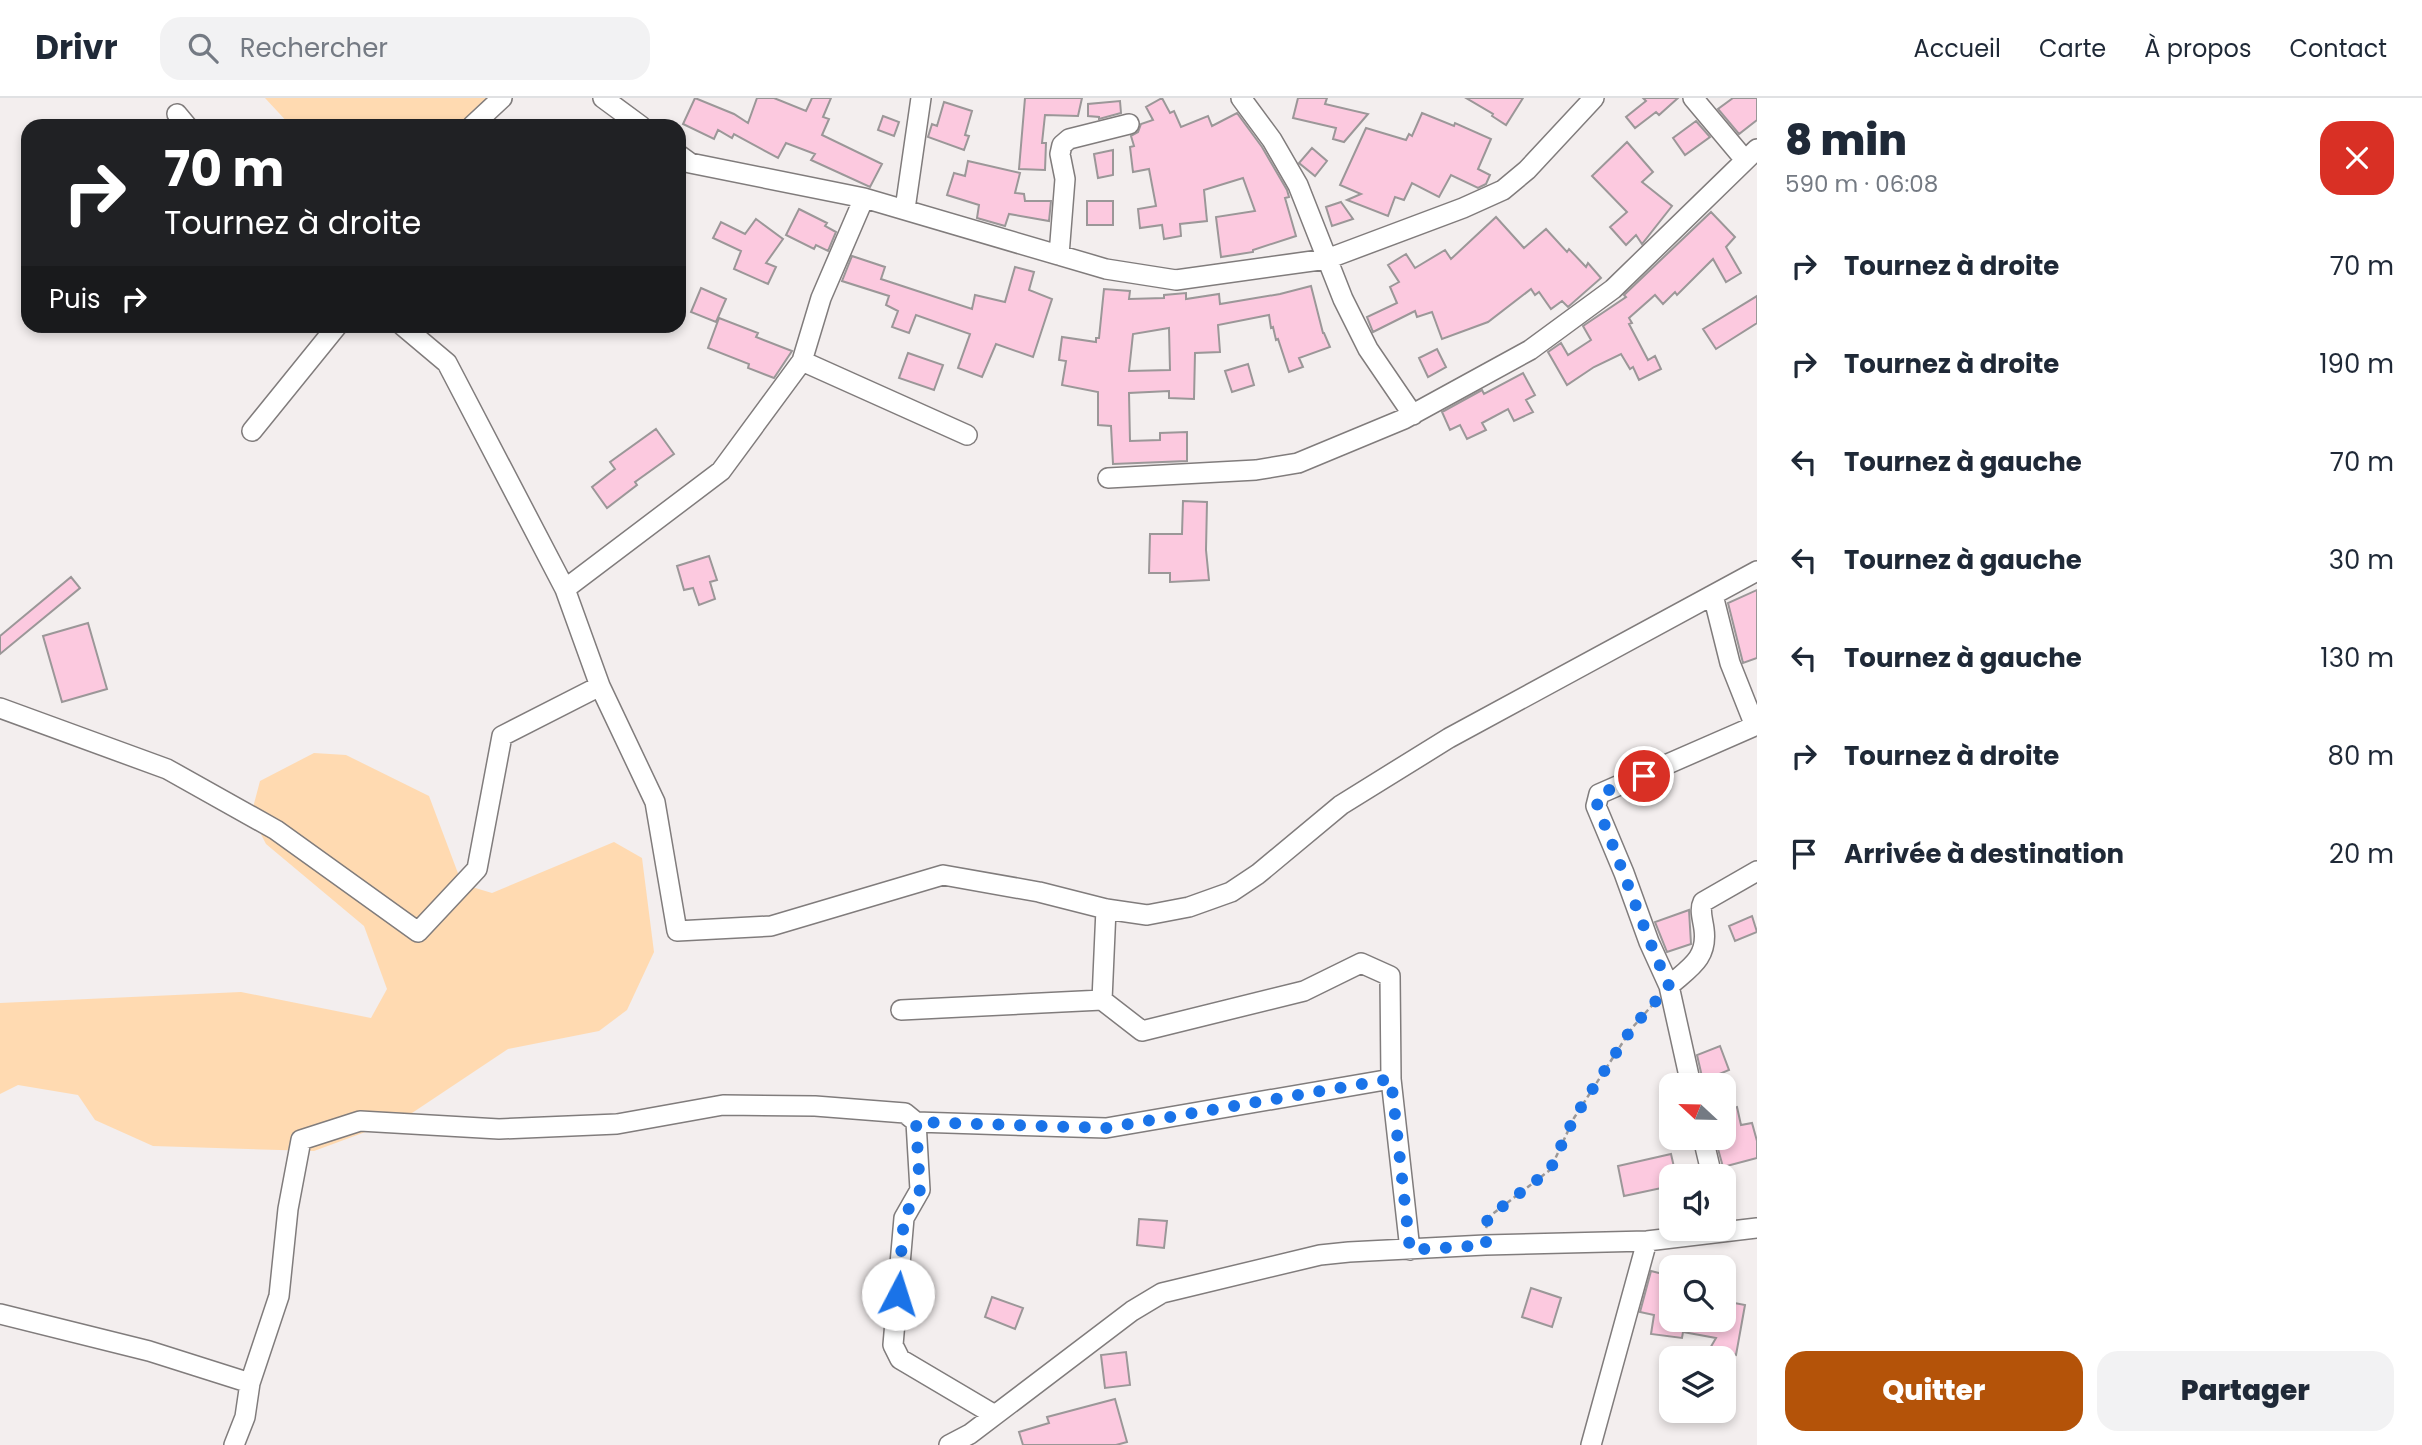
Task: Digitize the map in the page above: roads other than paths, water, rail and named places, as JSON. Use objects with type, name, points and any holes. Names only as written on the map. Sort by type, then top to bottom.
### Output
[{"type":"street","points":[[480,119],[502,98]]},
{"type":"street","points":[[603,98],[631,119]]},
{"type":"street","points":[[905,209],[921,98]]},
{"type":"street","points":[[1241,98],[1272,140],[1298,185],[1343,299],[1368,349],[1413,415]]},
{"type":"street","points":[[686,160],[864,198],[1106,269],[1176,281],[1327,259],[1463,208],[1503,190],[1527,170],[1594,98]]},
{"type":"street","points":[[1108,478],[1256,470],[1298,463],[1413,415],[1530,350],[1613,289],[1751,155],[1693,98]]},
{"type":"street","points":[[1059,255],[1065,179],[1060,154],[1062,145],[1069,139],[1129,124]]},
{"type":"street","points":[[565,589],[722,471],[802,361],[821,298],[864,198]]},
{"type":"street","points":[[252,431],[331,333]]},
{"type":"street","points":[[411,333],[447,363],[565,589],[600,686],[655,802],[677,931],[771,926],[943,875],[1147,915],[1189,907],[1231,892],[1258,874],[1341,804],[1448,737],[1757,571]]},
{"type":"street","points":[[802,361],[967,435]]},
{"type":"street","points":[[1688,1073],[1669,986],[1649,942],[1596,800],[1599,794],[1756,726],[1730,663],[1713,595]]},
{"type":"street","points":[[0,708],[167,769],[276,830],[418,932],[477,869],[502,736],[600,686]]},
{"type":"street","points":[[1669,986],[1702,956],[1705,936],[1700,906],[1703,902],[1757,871]]},
{"type":"street","points":[[1102,1000],[1106,909]]},
{"type":"street","points":[[901,1010],[1102,1000],[1142,1031],[1304,991],[1361,963],[1390,976],[1391,1079],[1410,1250]]},
{"type":"street","points":[[234,1445],[245,1417],[250,1383],[279,1296],[288,1209],[302,1140],[360,1121],[499,1129],[617,1124],[723,1105],[815,1106],[905,1114],[916,1122],[1106,1128],[1391,1079]]},
{"type":"street","points":[[916,1122],[920,1190],[904,1217],[893,1345],[900,1359],[993,1415]]},
{"type":"street","points":[[1736,1230],[1757,1228]]},
{"type":"street","points":[[949,1445],[968,1439],[993,1415],[1132,1311],[1162,1293],[1320,1255],[1486,1245],[1659,1239]]},
{"type":"street","points":[[1591,1445],[1647,1241]]},
{"type":"street","points":[[0,1314],[149,1351],[250,1383]]}]
